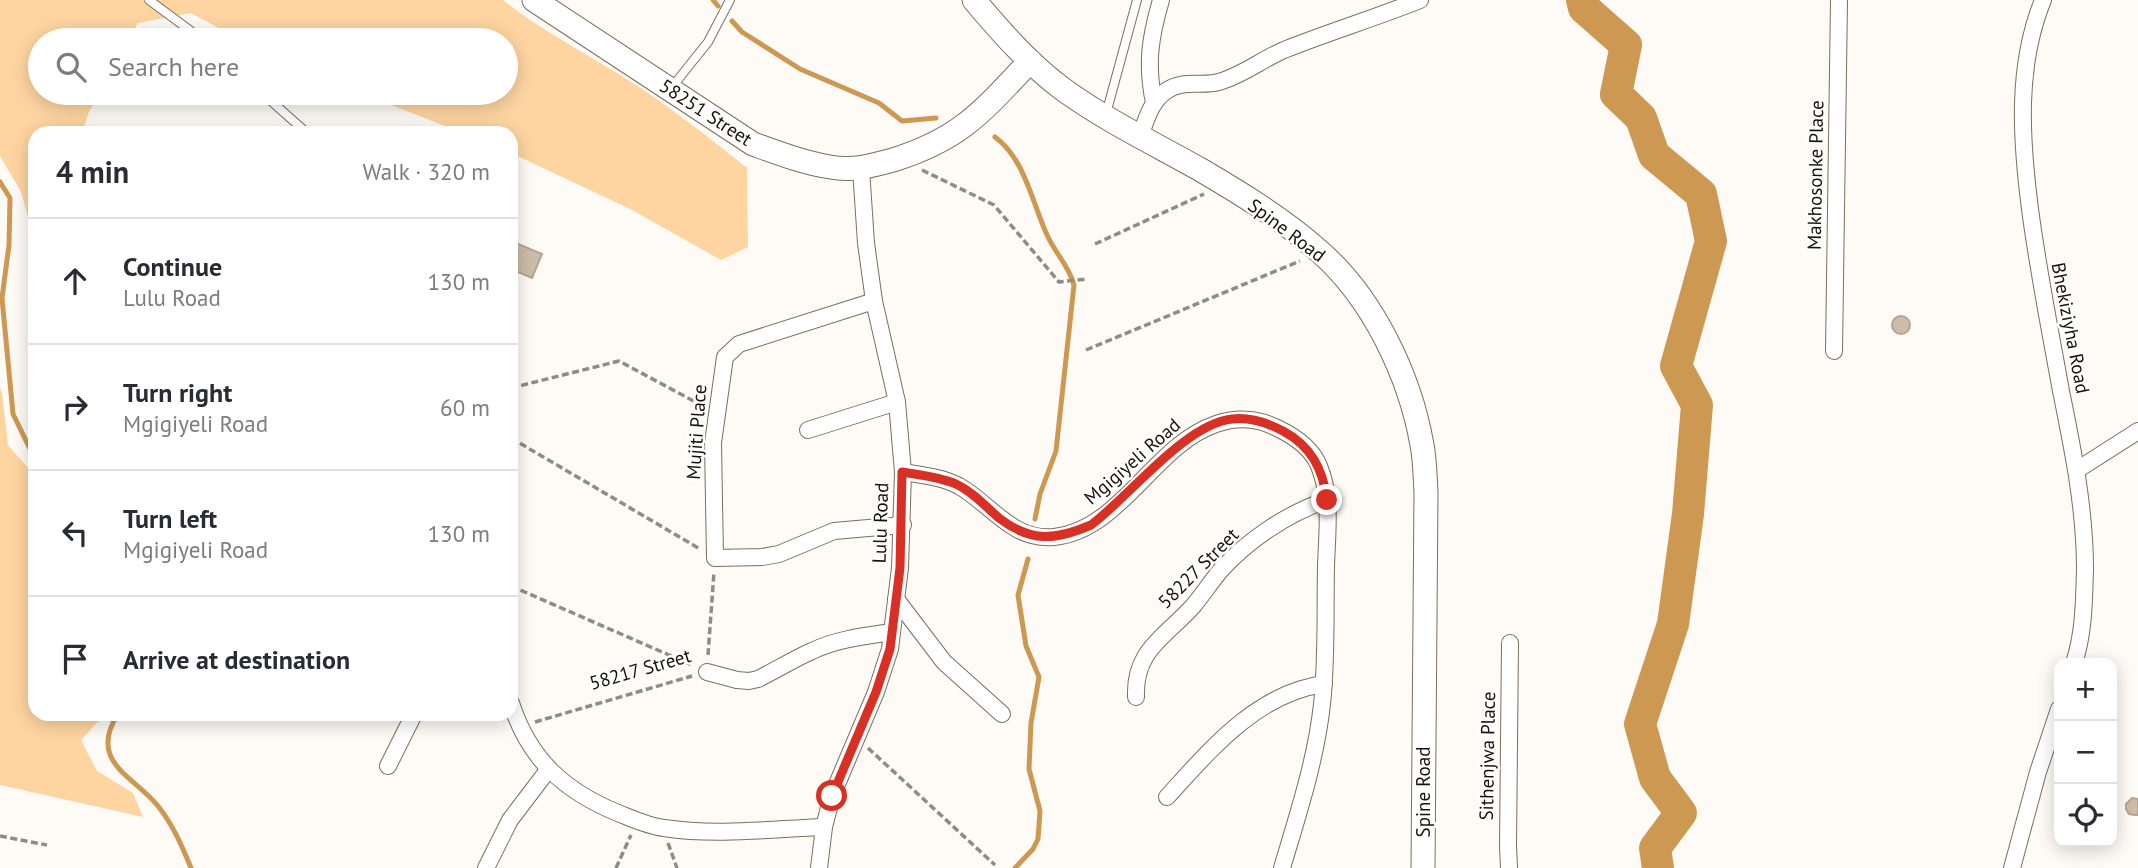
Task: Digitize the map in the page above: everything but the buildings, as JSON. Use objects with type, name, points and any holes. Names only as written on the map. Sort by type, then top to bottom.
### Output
[{"type":"street","name":"58251 Street","points":[[534,0],[753,144],[789,157],[830,167],[861,169],[930,148],[956,134],[979,115],[1030,61]]},
{"type":"street","name":"Spine Road","points":[[974,0],[1030,61],[1061,88],[1105,117],[1225,184],[1281,221],[1321,252],[1363,300],[1390,346],[1410,396],[1423,446],[1426,492],[1423,868]]},
{"type":"street","points":[[1154,103],[1149,55],[1161,0]]},
{"type":"street","points":[[1140,136],[1154,103],[1169,89],[1192,82],[1206,85],[1218,83],[1291,47],[1420,0]]},
{"type":"street","name":"Makhosonke Place","points":[[1835,351],[1839,0]]},
{"type":"street","name":"Bhekiziyha Road","points":[[2043,0],[2034,21],[2022,114],[2026,179],[2039,275],[2077,470],[2085,533],[2084,596],[2080,646],[2076,658]]},
{"type":"street","name":"Lulu Road","points":[[819,868],[824,827],[832,796],[876,692],[890,649],[903,525],[897,402],[874,301],[866,243],[861,169]]},
{"type":"street","name":"Mujiti Place","points":[[715,558],[713,456],[724,357],[731,349],[764,335],[874,301]]},
{"type":"street","points":[[808,430],[897,402]]},
{"type":"street","name":"Mgigiyeli Road","points":[[902,472],[941,479],[957,485],[1018,531],[1038,537],[1055,537],[1091,525],[1198,432],[1231,419],[1268,423],[1306,447],[1318,464],[1327,500],[1324,684],[1309,778],[1282,868]]},
{"type":"street","points":[[2077,470],[2138,431]]},
{"type":"street","name":"58227 Street","points":[[1136,697],[1135,681],[1148,650],[1193,606],[1222,569],[1274,526],[1307,506],[1327,500]]},
{"type":"street","points":[[715,558],[762,557],[779,554],[834,531],[903,525]]},
{"type":"street","points":[[896,599],[944,662],[1002,713]]},
{"type":"street","name":"58217 Street","points":[[707,671],[749,681],[827,645],[892,632]]},
{"type":"street","name":"Sithenjwa Place","points":[[1509,868],[1510,643]]},
{"type":"street","points":[[1167,797],[1219,741],[1244,721],[1276,700],[1313,685],[1324,684]]},
{"type":"street","points":[[388,765],[410,721]]},
{"type":"street","points":[[517,721],[548,770],[583,796],[638,821],[663,828],[704,831],[824,827]]},
{"type":"street","points":[[2012,868],[2055,721]]},
{"type":"street","points":[[486,868],[510,820],[548,770]]},
{"type":"lane","points":[[149,0],[187,28]]},
{"type":"lane","points":[[670,89],[708,42],[730,0]]},
{"type":"lane","points":[[1105,117],[1137,0]]},
{"type":"lane","points":[[276,105],[299,126]]},
{"type":"path","points":[[899,158],[994,205],[1059,282],[1086,279]]},
{"type":"path","points":[[1095,243],[1225,184]]},
{"type":"path","points":[[1086,350],[1321,252]]},
{"type":"path","points":[[518,386],[619,361],[717,414]]},
{"type":"path","points":[[518,442],[715,558],[707,671],[518,589]]},
{"type":"path","name":"58217 Street","points":[[519,727],[707,671]]},
{"type":"path","points":[[856,737],[995,865]]},
{"type":"path","points":[[616,868],[638,821]]},
{"type":"path","points":[[663,828],[677,868]]},
{"type":"path","points":[[0,836],[47,845]]},
{"type":"shaded area","points":[[0,0],[503,0],[547,31],[657,99],[747,168],[748,247],[721,260],[630,209],[518,156],[518,126],[445,126],[391,105],[518,105],[518,28],[218,28],[191,13],[138,23],[135,28],[28,28],[28,105],[93,105],[84,126],[28,126],[28,217],[21,192],[0,156]]},
{"type":"shaded area","points":[[0,389],[8,445],[28,468],[28,721],[99,721],[81,740],[97,771],[133,793],[143,817],[0,785]]},
{"type":"waterway","points":[[713,0],[718,6]]},
{"type":"waterway","points":[[1582,0],[1584,8],[1626,45],[1616,94],[1641,118],[1654,155],[1701,194],[1711,241],[1676,366],[1697,405],[1688,514],[1673,624],[1640,724],[1655,778],[1681,813],[1655,848],[1658,868]]},
{"type":"waterway","points":[[732,21],[742,32],[800,69],[879,103],[902,121],[936,118]]},
{"type":"waterway","points":[[995,137],[1006,147],[1021,170],[1042,224],[1074,285],[1056,451],[1040,494],[1035,519]]},
{"type":"waterway","points":[[0,182],[10,198],[9,245],[2,298],[13,414],[28,445]]},
{"type":"waterway","points":[[1015,868],[1033,849],[1038,839],[1040,811],[1029,769],[1031,723],[1039,677],[1026,646],[1018,595],[1028,559]]},
{"type":"waterway","points":[[115,721],[108,744],[111,756],[117,767],[158,806],[177,836],[191,868]]},
{"type":"route","points":[[832,796],[876,692],[890,649],[903,525],[902,472],[941,479],[957,485],[1018,531],[1038,537],[1055,537],[1091,525],[1198,432],[1231,419],[1250,419],[1268,423],[1306,447],[1318,464],[1327,500]]}]
